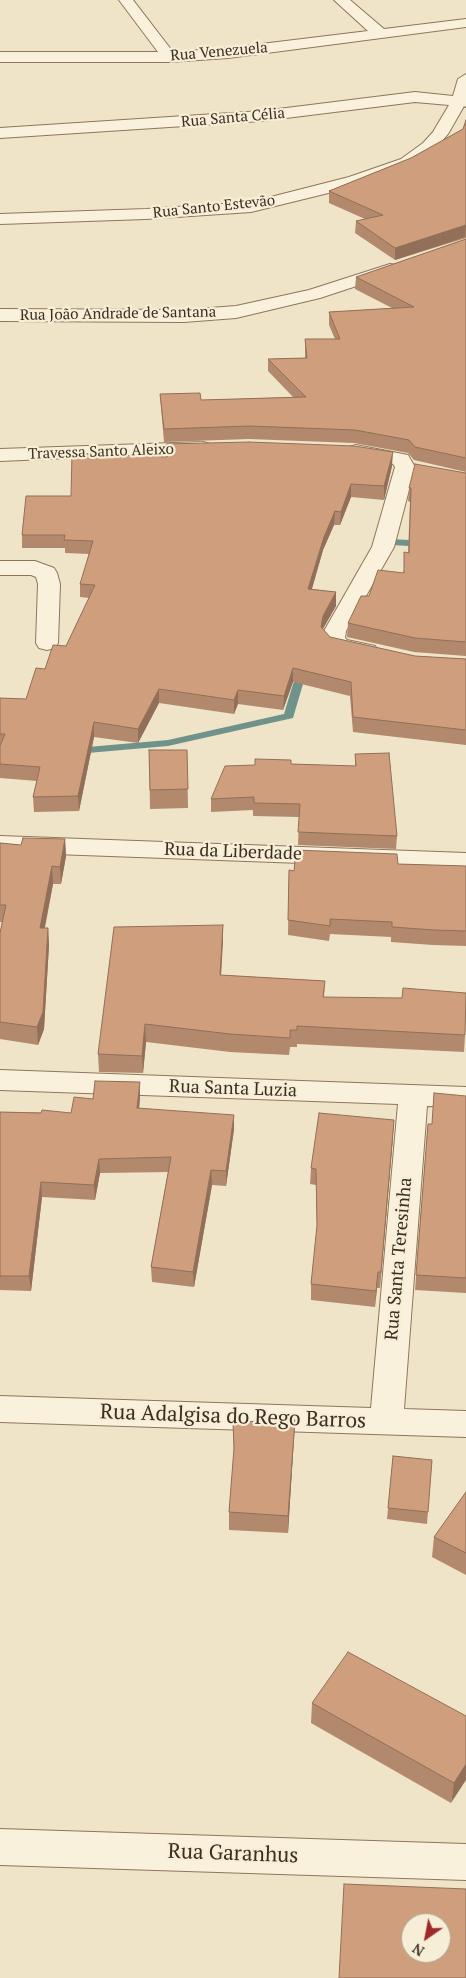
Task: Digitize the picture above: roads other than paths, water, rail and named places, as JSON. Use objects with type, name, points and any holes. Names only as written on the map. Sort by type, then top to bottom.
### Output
[{"type":"street","points":[[126,0],[168,57]]},
{"type":"street","points":[[341,0],[381,34]]},
{"type":"street","name":"Rua Venezuela","points":[[0,57],[168,57],[237,52],[466,23]]},
{"type":"street","name":"Rua Venezuela","points":[[436,27],[466,31]]},
{"type":"street","name":"Rua Santo Estevão","points":[[0,219],[164,213],[251,206],[280,201],[355,181],[407,162],[429,146],[463,102],[466,79]]},
{"type":"street","name":"Rua Santa Célia","points":[[0,133],[206,121],[415,97],[463,102]]},
{"type":"street","name":"Rua João Andrade de Santana","points":[[0,315],[184,316],[236,312],[314,294],[405,264]]},
{"type":"street","name":"Travessa Santo Aleixo","points":[[0,455],[221,448]]},
{"type":"street","points":[[335,450],[354,451],[401,459],[415,469],[385,534],[384,547],[345,617],[335,631],[333,640],[339,645],[389,656]]},
{"type":"street","points":[[0,568],[35,568],[46,573],[49,584],[46,644]]},
{"type":"street","name":"Rua da Liberdade","points":[[0,844],[466,861]]},
{"type":"street","name":"Rua Santa Luzia","points":[[0,1080],[466,1097]]},
{"type":"street","name":"Rua Santa Teresinha","points":[[386,1422],[413,1095]]},
{"type":"street","name":"Rua Adalgisa do Rego Barros","points":[[0,1409],[466,1424]]},
{"type":"street","name":"Rua Garanhus","points":[[0,1846],[466,1862]]},
{"type":"waterway","points":[[379,546],[391,542],[426,544]]},
{"type":"waterway","points":[[76,751],[168,743],[289,716],[298,684],[306,669]]}]
